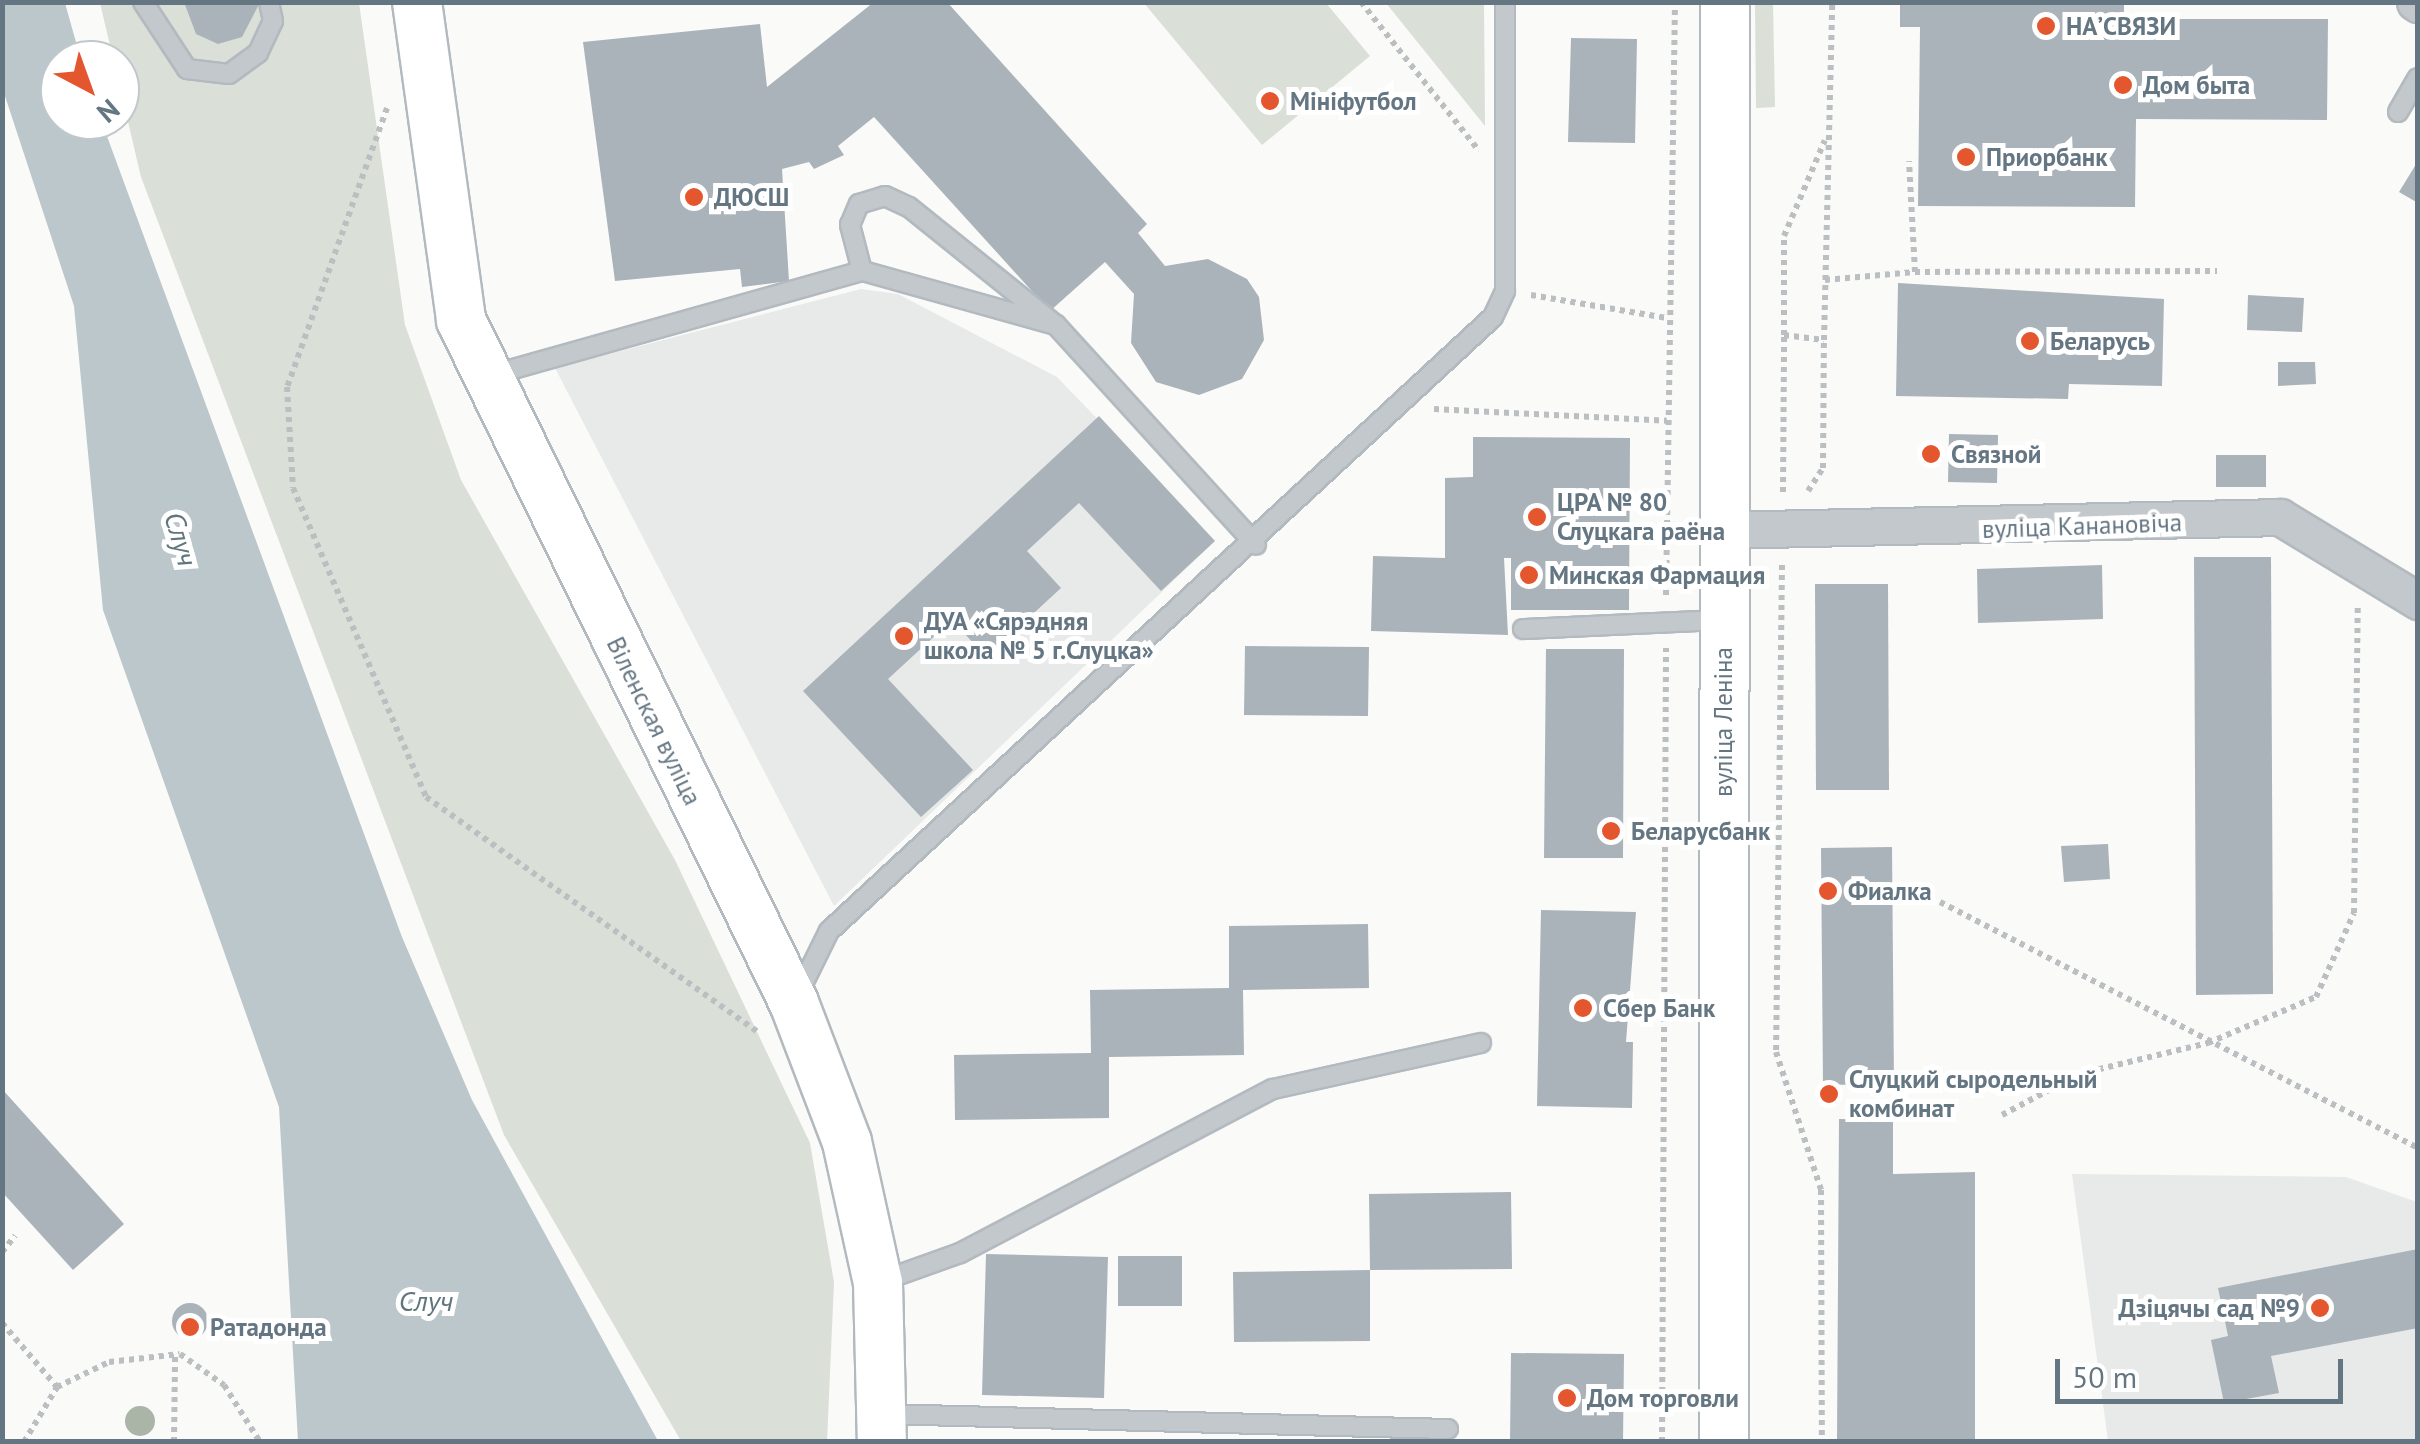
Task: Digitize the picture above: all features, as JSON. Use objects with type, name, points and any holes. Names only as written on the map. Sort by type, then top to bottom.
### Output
[{"type":"main road","name":"Віленская вуліца","points":[[417,2],[450,267],[484,378],[782,1022],[847,1142],[878,1283],[882,1428]]},
{"type":"main road","name":"вуліца Леніна","points":[[1724,1442],[1725,2]]},
{"type":"street","name":"вуліца Канановіча","points":[[1722,530],[2280,517],[2418,601]]},
{"type":"lane","points":[[142,2],[187,70],[229,74],[258,52],[272,21],[268,2]]},
{"type":"lane","points":[[782,1022],[829,932],[1256,545],[1394,407],[1475,340],[1506,290],[1505,2]]},
{"type":"lane","points":[[2398,112],[2418,78]]},
{"type":"lane","points":[[862,271],[850,225],[859,204],[885,196],[1056,325],[1256,545]]},
{"type":"lane","points":[[484,378],[862,271],[1056,325]]},
{"type":"lane","points":[[1523,629],[1723,620]]},
{"type":"lane","points":[[878,1283],[960,1253],[1272,1089],[1481,1044]]},
{"type":"lane","points":[[882,1428],[1448,1428]]},
{"type":"path","points":[[1362,2],[1507,187]]},
{"type":"path","points":[[1662,1442],[1667,422],[1675,2]]},
{"type":"path","points":[[1782,530],[1823,468],[1832,2]]},
{"type":"path","points":[[388,107],[286,387],[284,443],[410,776],[447,814],[782,1022]]},
{"type":"path","points":[[1822,1442],[1821,1190],[1776,1052],[1784,236],[1828,134]]},
{"type":"path","points":[[1909,161],[1915,272]]},
{"type":"path","points":[[1825,280],[1915,272],[2217,270]]},
{"type":"path","points":[[1506,290],[1668,318]]},
{"type":"path","points":[[1784,335],[1824,340]]},
{"type":"path","points":[[1394,407],[1667,422]]},
{"type":"path","points":[[2002,1115],[2079,1074],[2208,1043],[2316,997],[2354,913],[2358,566]]},
{"type":"path","points":[[1940,902],[2418,1148]]},
{"type":"path","points":[[2,1252],[16,1236]]},
{"type":"path","points":[[2,1323],[56,1387]]},
{"type":"path","points":[[174,1442],[175,1355]]},
{"type":"path","points":[[24,1442],[56,1387],[109,1362],[175,1355],[224,1384],[260,1442]]},
{"type":"shaded area","points":[[100,3],[359,3],[405,325],[461,480],[675,860],[810,1143],[834,1282],[827,1441],[681,1441],[504,1135],[141,177],[132,140],[140,140],[140,40],[109,40]]},
{"type":"shaded area","name":"Мініфутбол","points":[[1144,3],[1326,3],[1370,56],[1262,145]]},
{"type":"shaded area","points":[[1386,3],[1484,3],[1485,126]]},
{"type":"shaded area","points":[[1755,3],[1773,3],[1775,107],[1756,108]]},
{"type":"shaded area","name":"ДУА «Сярэдняя школа № 5 г.Слуцка»","points":[[861,289],[898,294],[1057,377],[1215,541],[834,906],[555,368]]},
{"type":"shaded area","points":[[2072,1174],[2346,1177],[2417,1202],[2417,1441],[2108,1441]]},
{"type":"water","name":"Случ","points":[[2,3],[65,3],[75,40],[40,40],[40,140],[108,140],[402,937],[472,1100],[658,1441],[298,1441],[279,1107],[103,610],[74,306],[3,90]]},
{"type":"building","points":[[184,2],[257,2],[258,6],[242,37],[218,44],[196,34]]},
{"type":"building","name":"ДЮСШ","points":[[874,2],[947,2],[1147,224],[1138,233],[1165,266],[1208,259],[1247,279],[1259,297],[1264,340],[1242,379],[1199,395],[1156,382],[1131,343],[1134,294],[1105,262],[1050,311],[874,117],[838,146],[844,155],[814,169],[809,162],[782,169],[789,281],[742,287],[740,269],[615,281],[583,42],[760,24],[767,87]]},
{"type":"building","name":"Дом быта","points":[[1900,2],[2124,2],[2124,19],[2328,19],[2327,120],[2136,119],[2135,207],[1918,206],[1920,27],[1900,27]]},
{"type":"building","points":[[1571,38],[1637,39],[1635,143],[1568,142]]},
{"type":"building","points":[[2418,161],[2418,203],[2399,192]]},
{"type":"building","name":"Беларусь","points":[[1898,283],[2164,299],[2162,386],[2069,384],[2068,399],[1896,396]]},
{"type":"building","points":[[2248,295],[2304,298],[2302,332],[2247,330]]},
{"type":"building","points":[[2278,362],[2315,362],[2316,384],[2278,386]]},
{"type":"building","points":[[1099,416],[1215,541],[1161,591],[1079,503],[1027,551],[1061,588],[986,657],[952,620],[888,679],[973,770],[921,817],[803,691]]},
{"type":"building","points":[[1949,434],[1998,435],[1997,483],[1948,482]]},
{"type":"building","name":"ЦРА № 80 Слуцкага раёна","points":[[1473,437],[1630,438],[1629,610],[1511,610],[1511,558],[1504,558],[1508,635],[1371,631],[1373,556],[1445,558],[1445,478],[1473,477]]},
{"type":"building","points":[[2216,455],[2266,455],[2266,487],[2216,487]]},
{"type":"building","points":[[2194,557],[2271,557],[2273,994],[2196,995]]},
{"type":"building","points":[[2102,565],[2103,619],[1978,623],[1977,569]]},
{"type":"building","points":[[1815,584],[1888,584],[1889,790],[1816,790]]},
{"type":"building","points":[[1245,646],[1369,647],[1368,716],[1244,715]]},
{"type":"building","points":[[1546,649],[1624,649],[1623,858],[1544,858]]},
{"type":"building","points":[[2108,844],[2110,879],[2064,882],[2061,846]]},
{"type":"building","points":[[1892,847],[1894,1084],[1823,1085],[1821,848]]},
{"type":"building","name":"Сбер Банк","points":[[1541,910],[1636,912],[1626,1042],[1633,1042],[1632,1108],[1537,1106]]},
{"type":"building","points":[[1368,924],[1369,988],[1243,990],[1244,1055],[1109,1057],[1109,1118],[955,1120],[954,1055],[1091,1053],[1090,990],[1229,988],[1229,926]]},
{"type":"building","points":[[2,1089],[124,1224],[73,1270],[2,1192]]},
{"type":"building","points":[[1839,1119],[1893,1120],[1893,1174],[1975,1172],[1975,1442],[1837,1442]]},
{"type":"building","points":[[1511,1192],[1512,1269],[1370,1270],[1369,1194]]},
{"type":"building","name":"Дзіцячы сад №9","points":[[2418,1249],[2418,1328],[2271,1356],[2279,1393],[2224,1403],[2211,1340],[2228,1336],[2218,1288]]},
{"type":"building","points":[[986,1254],[1108,1257],[1104,1398],[982,1395]]},
{"type":"building","points":[[1118,1256],[1182,1256],[1182,1306],[1118,1306]]},
{"type":"building","points":[[1370,1270],[1370,1341],[1234,1342],[1233,1272]]},
{"type":"building","points":[[190,1303],[203,1308],[208,1321],[203,1334],[190,1339],[177,1334],[172,1321],[177,1308]]},
{"type":"building","name":"Дом торговли","points":[[1511,1353],[1624,1354],[1623,1442],[1510,1442]]},
{"type":"place","name":"НАʼСВЯЗИ","points":[[2046,26]]},
{"type":"place","name":"Дом быта","points":[[2123,85]]},
{"type":"place","name":"Мініфутбол","points":[[1270,101]]},
{"type":"place","name":"Приорбанк","points":[[1966,157]]},
{"type":"place","name":"ДЮСШ","points":[[694,197]]},
{"type":"place","name":"Беларусь","points":[[2030,341]]},
{"type":"place","name":"Связной","points":[[1931,454]]},
{"type":"place","name":"ЦРА № 80 Слуцкага раёна","points":[[1537,517]]},
{"type":"place","name":"Минская Фармация","points":[[1529,575]]},
{"type":"place","name":"ДУА «Сярэдняя школа № 5 г.Слуцка»","points":[[904,636]]},
{"type":"place","name":"Беларусбанк","points":[[1611,831]]},
{"type":"place","name":"Фиалка","points":[[1828,891]]},
{"type":"place","name":"Сбер Банк","points":[[1583,1008]]},
{"type":"place","name":"Слуцкий сыродельный комбинат","points":[[1829,1094]]},
{"type":"place","name":"Дзіцячы сад №9","points":[[2320,1308]]},
{"type":"place","name":"Ратадонда","points":[[190,1327]]},
{"type":"place","name":"Дом торговли","points":[[1567,1398]]}]
